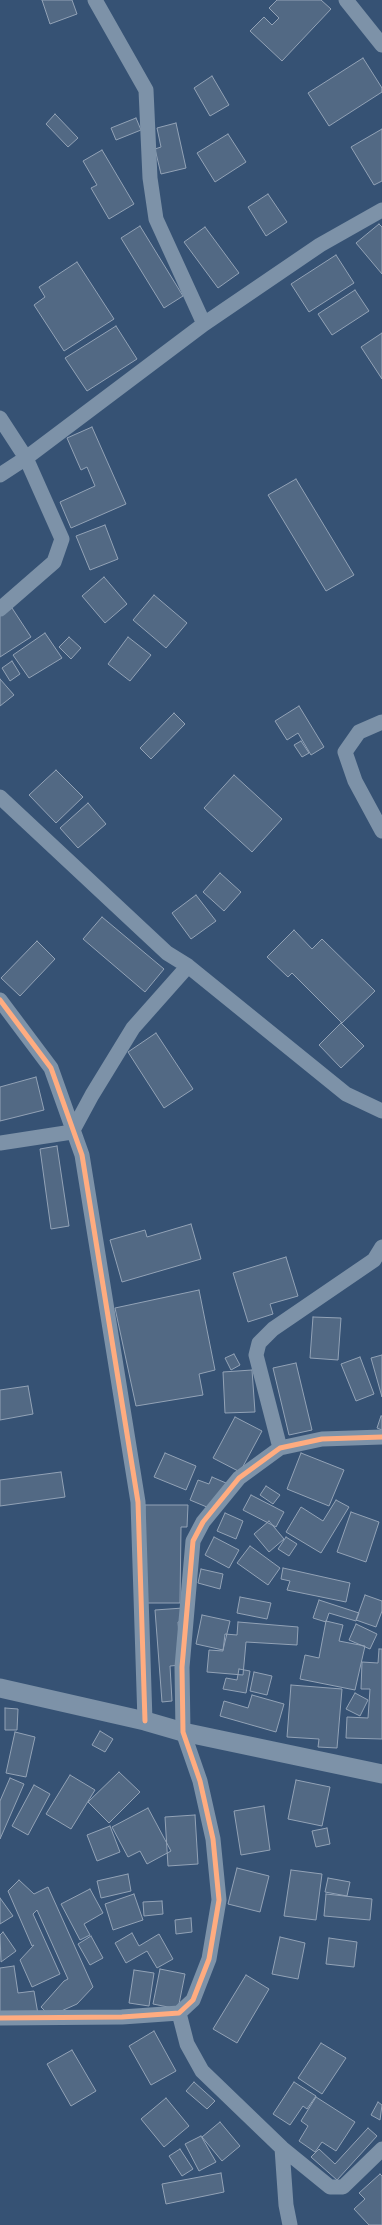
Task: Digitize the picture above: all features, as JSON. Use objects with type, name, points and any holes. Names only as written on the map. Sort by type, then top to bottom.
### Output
[{"type":"street","points":[[95,0],[146,90],[150,178],[156,219],[204,324]]},
{"type":"street","points":[[346,0],[382,45]]},
{"type":"street","points":[[0,475],[26,458],[204,324],[320,245],[382,210]]},
{"type":"street","points":[[0,418],[26,458],[62,539],[54,562],[0,609]]},
{"type":"street","points":[[382,722],[359,732],[344,752],[355,780],[382,831]]},
{"type":"street","points":[[0,797],[168,952],[188,966],[346,1094],[382,1111]]},
{"type":"street","points":[[72,1132],[92,1094],[133,1028],[188,966]]},
{"type":"street","points":[[0,1000],[51,1068],[72,1132],[82,1155],[138,1502],[145,1721]]},
{"type":"street","points":[[0,1143],[72,1132]]},
{"type":"street","points":[[280,1448],[256,1355],[259,1343],[274,1329],[374,1260],[382,1247]]},
{"type":"street","points":[[0,2018],[122,2017],[179,2014],[192,2000],[209,1959],[220,1900],[213,1839],[200,1781],[183,1732],[182,1667],[192,1541],[203,1522],[239,1478],[280,1448],[322,1439],[382,1437]]},
{"type":"street","points":[[0,1688],[145,1721],[183,1732],[382,1774]]},
{"type":"street","points":[[179,2014],[187,2044],[202,2071],[282,2148],[330,2187],[343,2187],[382,2149]]},
{"type":"street","points":[[282,2148],[286,2205],[290,2225]]},
{"type":"building","points":[[42,0],[72,0],[77,14],[50,24]]},
{"type":"building","points":[[277,0],[321,0],[331,9],[282,61],[250,31],[264,17],[272,25],[279,18],[269,8]]},
{"type":"building","points":[[363,58],[382,88],[382,92],[329,126],[308,93]]},
{"type":"building","points":[[212,76],[229,105],[210,116],[194,88]]},
{"type":"building","points":[[55,114],[78,138],[68,147],[46,124]]},
{"type":"building","points":[[136,118],[141,130],[116,140],[111,128]]},
{"type":"building","points":[[176,123],[186,168],[161,174],[155,149],[161,147],[157,128]]},
{"type":"building","points":[[382,129],[382,181],[374,185],[351,147]]},
{"type":"building","points":[[228,134],[246,162],[215,182],[197,153]]},
{"type":"building","points":[[102,150],[134,204],[109,219],[91,188],[97,185],[83,161]]},
{"type":"building","points":[[268,194],[287,222],[266,236],[248,207]]},
{"type":"building","points":[[379,224],[382,227],[382,274],[356,243]]},
{"type":"building","points":[[140,226],[183,296],[164,308],[121,238]]},
{"type":"building","points":[[205,227],[239,273],[218,288],[184,242]]},
{"type":"building","points":[[336,255],[354,283],[309,312],[291,284]]},
{"type":"building","points":[[77,262],[114,319],[64,351],[34,305],[45,297],[39,287]]},
{"type":"building","points":[[355,290],[369,311],[332,335],[318,314]]},
{"type":"building","points":[[116,326],[137,359],[87,391],[65,358]]},
{"type":"building","points":[[382,333],[382,379],[361,347]]},
{"type":"building","points":[[92,427],[126,504],[71,528],[60,502],[95,486],[87,467],[81,470],[67,438]]},
{"type":"building","points":[[296,479],[354,575],[326,591],[268,495]]},
{"type":"building","points":[[105,525],[118,559],[90,570],[76,536]]},
{"type":"building","points":[[104,577],[127,604],[105,623],[82,596]]},
{"type":"building","points":[[154,595],[187,623],[166,648],[133,620]]},
{"type":"building","points":[[12,608],[31,637],[0,657],[0,616]]},
{"type":"building","points":[[45,633],[62,658],[29,678],[13,655]]},
{"type":"building","points":[[69,637],[81,648],[71,659],[59,647]]},
{"type":"building","points":[[128,637],[151,655],[130,681],[108,664]]},
{"type":"building","points":[[12,661],[20,674],[10,681],[2,668]]},
{"type":"building","points":[[0,679],[14,695],[0,706]]},
{"type":"building","points":[[299,706],[324,747],[311,755],[298,733],[287,740],[275,721]]},
{"type":"building","points":[[174,713],[185,724],[151,759],[140,748]]},
{"type":"building","points":[[301,741],[309,753],[302,757],[294,745]]},
{"type":"building","points":[[56,770],[83,797],[56,823],[29,795]]},
{"type":"building","points":[[234,775],[282,819],[252,852],[204,808]]},
{"type":"building","points":[[88,803],[106,824],[78,848],[60,828]]},
{"type":"building","points":[[220,873],[241,892],[224,911],[203,892]]},
{"type":"building","points":[[196,895],[216,921],[191,939],[172,913]]},
{"type":"building","points":[[102,917],[164,969],[145,992],[83,939]]},
{"type":"building","points":[[294,930],[312,949],[322,939],[375,991],[342,1023],[292,973],[288,977],[267,957]]},
{"type":"building","points":[[37,941],[55,959],[20,996],[1,978]]},
{"type":"building","points":[[341,1023],[364,1046],[341,1068],[319,1045]]},
{"type":"building","points":[[156,1033],[193,1089],[164,1108],[128,1052]]},
{"type":"building","points":[[36,1077],[44,1110],[0,1121],[0,1087]]},
{"type":"building","points":[[57,1146],[69,1226],[51,1229],[40,1149]]},
{"type":"building","points":[[191,1224],[201,1259],[122,1282],[110,1240],[145,1230],[147,1237]]},
{"type":"building","points":[[286,1257],[298,1296],[270,1304],[273,1314],[248,1322],[233,1273]]},
{"type":"building","points":[[199,1290],[215,1370],[199,1374],[203,1395],[136,1406],[115,1308]]},
{"type":"building","points":[[313,1317],[341,1318],[338,1360],[310,1358]]},
{"type":"building","points":[[234,1354],[240,1365],[231,1370],[225,1358]]},
{"type":"building","points":[[382,1355],[382,1397],[371,1358]]},
{"type":"building","points":[[360,1357],[374,1394],[356,1401],[341,1364]]},
{"type":"building","points":[[296,1363],[312,1430],[289,1435],[273,1368]]},
{"type":"building","points":[[252,1370],[255,1412],[225,1413],[223,1372]]},
{"type":"building","points":[[28,1386],[33,1414],[0,1420],[0,1390]]},
{"type":"building","points":[[382,1416],[382,1430],[377,1428]]},
{"type":"building","points":[[235,1417],[262,1431],[240,1472],[213,1458]]},
{"type":"building","points":[[165,1453],[196,1466],[186,1490],[154,1477]]},
{"type":"building","points":[[301,1453],[344,1470],[329,1506],[287,1489]]},
{"type":"building","points":[[61,1472],[65,1497],[0,1506],[0,1480]]},
{"type":"building","points":[[212,1477],[226,1483],[214,1510],[190,1500],[198,1480],[209,1484]]},
{"type":"building","points":[[266,1486],[280,1495],[273,1504],[260,1495]]},
{"type":"building","points":[[251,1495],[284,1512],[276,1527],[243,1510]]},
{"type":"building","points":[[336,1500],[349,1507],[321,1553],[286,1532],[301,1507],[323,1521]]},
{"type":"building","points":[[145,1505],[188,1505],[187,1527],[181,1527],[180,1603],[143,1603]]},
{"type":"building","points":[[351,1512],[379,1522],[366,1562],[337,1552]]},
{"type":"building","points":[[225,1513],[243,1521],[236,1539],[217,1531]]},
{"type":"building","points":[[269,1521],[284,1539],[269,1552],[254,1534]]},
{"type":"building","points":[[214,1537],[239,1550],[229,1568],[205,1555]]},
{"type":"building","points":[[286,1537],[297,1544],[289,1556],[278,1549]]},
{"type":"building","points":[[250,1546],[280,1568],[268,1585],[237,1563]]},
{"type":"building","points":[[283,1568],[350,1583],[346,1602],[287,1590],[290,1581],[281,1579]]},
{"type":"building","points":[[201,1569],[223,1574],[220,1589],[198,1583]]},
{"type":"building","points":[[365,1595],[382,1601],[382,1611],[376,1627],[356,1620]]},
{"type":"building","points":[[240,1597],[271,1603],[267,1619],[237,1613]]},
{"type":"building","points":[[319,1600],[359,1613],[356,1621],[329,1613],[326,1622],[313,1618]]},
{"type":"building","points":[[183,1608],[184,1621],[178,1622],[181,1665],[170,1666],[172,1701],[162,1702],[155,1610]]},
{"type":"building","points":[[202,1615],[230,1621],[223,1650],[196,1644]]},
{"type":"building","points":[[326,1621],[343,1625],[339,1641],[365,1646],[355,1690],[300,1679],[305,1655],[319,1658]]},
{"type":"building","points":[[238,1622],[298,1627],[297,1645],[246,1642],[243,1675],[207,1672],[209,1650],[223,1651],[225,1634],[237,1635]]},
{"type":"building","points":[[356,1624],[377,1634],[370,1649],[349,1640]]},
{"type":"building","points":[[379,1649],[382,1649],[382,1739],[346,1738],[347,1717],[368,1718],[370,1689],[361,1689],[362,1662],[378,1663]]},
{"type":"building","points":[[239,1669],[250,1671],[246,1693],[223,1689],[226,1678],[237,1680]]},
{"type":"building","points":[[254,1672],[272,1676],[267,1695],[250,1691]]},
{"type":"building","points":[[291,1685],[342,1689],[337,1748],[318,1747],[319,1739],[287,1737]]},
{"type":"building","points":[[355,1693],[368,1700],[360,1716],[346,1709]]},
{"type":"building","points":[[252,1695],[284,1704],[276,1732],[220,1716],[224,1701],[248,1708]]},
{"type":"building","points":[[5,1708],[18,1709],[17,1730],[5,1730]]},
{"type":"building","points":[[100,1731],[113,1739],[105,1752],[92,1745]]},
{"type":"building","points":[[15,1732],[35,1737],[26,1777],[6,1773]]},
{"type":"building","points":[[119,1772],[140,1792],[109,1823],[88,1802]]},
{"type":"building","points":[[70,1775],[95,1790],[71,1829],[46,1814]]},
{"type":"building","points":[[10,1778],[24,1784],[0,1839],[0,1801]]},
{"type":"building","points":[[296,1780],[330,1787],[322,1826],[288,1819]]},
{"type":"building","points":[[34,1785],[50,1794],[28,1835],[12,1826]]},
{"type":"building","points":[[264,1806],[270,1850],[241,1855],[234,1811]]},
{"type":"building","points":[[148,1808],[171,1851],[147,1864],[140,1851],[128,1857],[112,1827]]},
{"type":"building","points":[[195,1815],[198,1864],[168,1866],[165,1817]]},
{"type":"building","points":[[110,1826],[120,1852],[97,1861],[87,1835]]},
{"type":"building","points":[[327,1828],[330,1844],[316,1847],[312,1831]]},
{"type":"building","points":[[237,1868],[269,1876],[260,1912],[228,1904]]},
{"type":"building","points":[[291,1870],[322,1874],[316,1920],[284,1916]]},
{"type":"building","points":[[128,1874],[131,1891],[101,1898],[97,1881]]},
{"type":"building","points":[[328,1878],[350,1882],[347,1896],[325,1892]]},
{"type":"building","points":[[19,1880],[34,1894],[48,1887],[93,1987],[77,2004],[50,2016],[41,2007],[68,1979],[37,1910],[33,1914],[60,1974],[32,1987],[20,1960],[34,1945],[32,1946],[8,1891]]},
{"type":"building","points":[[90,1889],[103,1913],[84,1924],[90,1935],[80,1940],[61,1904]]},
{"type":"building","points":[[134,1894],[143,1920],[113,1930],[105,1904]]},
{"type":"building","points":[[326,1894],[372,1899],[370,1920],[324,1916]]},
{"type":"building","points":[[0,1898],[13,1916],[0,1924]]},
{"type":"building","points":[[162,1901],[163,1914],[144,1916],[143,1902]]},
{"type":"building","points":[[191,1918],[192,1932],[176,1934],[175,1920]]},
{"type":"building","points":[[3,1932],[16,1951],[1,1962],[0,1935]]},
{"type":"building","points":[[132,1933],[139,1946],[159,1934],[173,1959],[157,1968],[147,1951],[126,1963],[115,1943]]},
{"type":"building","points":[[91,1936],[103,1958],[90,1965],[78,1944]]},
{"type":"building","points":[[280,1937],[305,1943],[298,1979],[272,1974]]},
{"type":"building","points":[[329,1938],[357,1942],[354,1967],[326,1964]]},
{"type":"building","points":[[14,1966],[18,1993],[34,1991],[38,2014],[0,2019],[0,1968]]},
{"type":"building","points":[[160,1969],[185,1974],[178,2009],[153,2004]]},
{"type":"building","points":[[134,1970],[154,1973],[149,2006],[129,2003]]},
{"type":"building","points":[[246,1975],[269,1989],[237,2043],[213,2029]]},
{"type":"building","points":[[154,2031],[176,2071],[151,2085],[129,2046]]},
{"type":"building","points":[[321,2043],[346,2058],[322,2094],[298,2078]]},
{"type":"building","points":[[72,2050],[96,2091],[71,2106],[47,2064]]},
{"type":"building","points":[[194,2082],[215,2101],[207,2109],[186,2091]]},
{"type":"building","points":[[294,2082],[316,2096],[307,2109],[303,2106],[290,2125],[273,2114]]},
{"type":"building","points":[[316,2097],[355,2122],[336,2151],[322,2142],[315,2152],[299,2141],[308,2126],[301,2121]]},
{"type":"building","points":[[166,2098],[189,2126],[164,2147],[141,2119]]},
{"type":"building","points":[[378,2102],[382,2105],[380,2120],[371,2115]]},
{"type":"building","points":[[220,2122],[240,2146],[222,2161],[202,2137]]},
{"type":"building","points":[[368,2128],[377,2136],[337,2180],[311,2157],[319,2149],[335,2164]]},
{"type":"building","points":[[201,2136],[216,2162],[199,2171],[185,2144]]},
{"type":"building","points":[[180,2149],[193,2169],[182,2176],[169,2156]]},
{"type":"building","points":[[221,2173],[224,2192],[166,2204],[162,2184]]},
{"type":"building","points":[[380,2174],[382,2176],[382,2225],[369,2225],[354,2209],[365,2199],[359,2193]]},
{"type":"cycle path","points":[[0,1000],[51,1068],[82,1155],[138,1502],[145,1721]]},
{"type":"cycle path","points":[[0,2018],[122,2017],[179,2013],[193,2000],[209,1959],[219,1900],[213,1839],[200,1781],[183,1732],[182,1667],[193,1541],[203,1522],[239,1478],[280,1448],[322,1439],[382,1437]]}]
